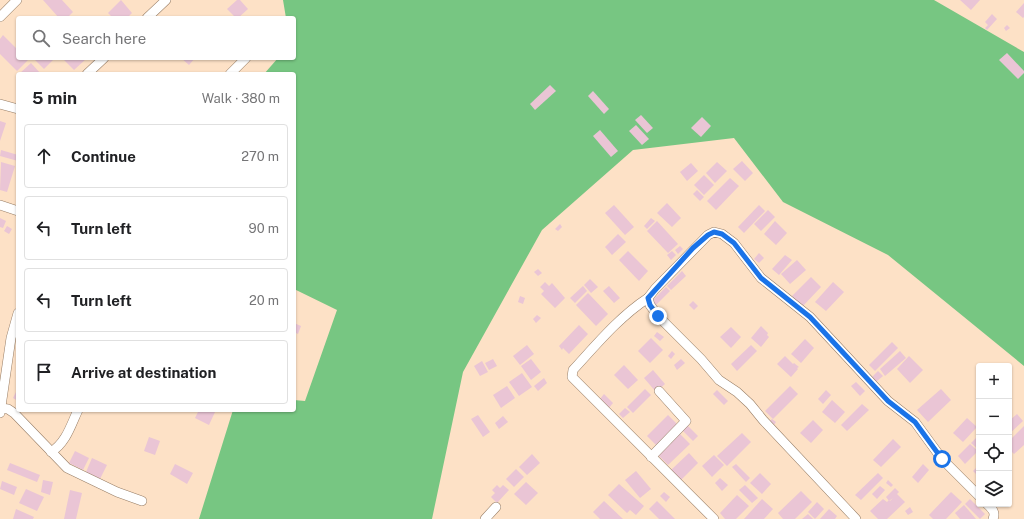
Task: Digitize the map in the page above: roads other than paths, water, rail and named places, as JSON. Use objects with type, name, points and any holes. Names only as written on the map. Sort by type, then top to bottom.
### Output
[{"type":"street","points":[[0,17],[17,0]]},
{"type":"street","points":[[149,16],[166,0]]},
{"type":"street","points":[[89,72],[102,60]]},
{"type":"street","points":[[232,72],[244,60]]},
{"type":"street","points":[[0,104],[16,108]]},
{"type":"street","points":[[0,205],[16,210]]},
{"type":"street","points":[[714,519],[572,377],[572,370],[612,328],[631,309],[648,298],[693,248],[708,235],[714,232],[722,234],[734,243],[761,278],[810,317],[888,401],[915,422],[942,459],[976,493]]},
{"type":"street","points":[[648,298],[650,305],[658,316],[720,380],[737,392],[750,404],[763,420],[856,519]]},
{"type":"street","points":[[16,321],[11,338],[1,411],[8,409],[14,413],[67,468],[117,492],[142,501]]},
{"type":"street","points":[[651,457],[686,421],[659,392]]},
{"type":"street","points":[[51,452],[58,448],[63,442],[77,412]]},
{"type":"street","points":[[485,519],[496,507]]},
{"type":"street","points":[[990,507],[993,510],[993,519]]}]
